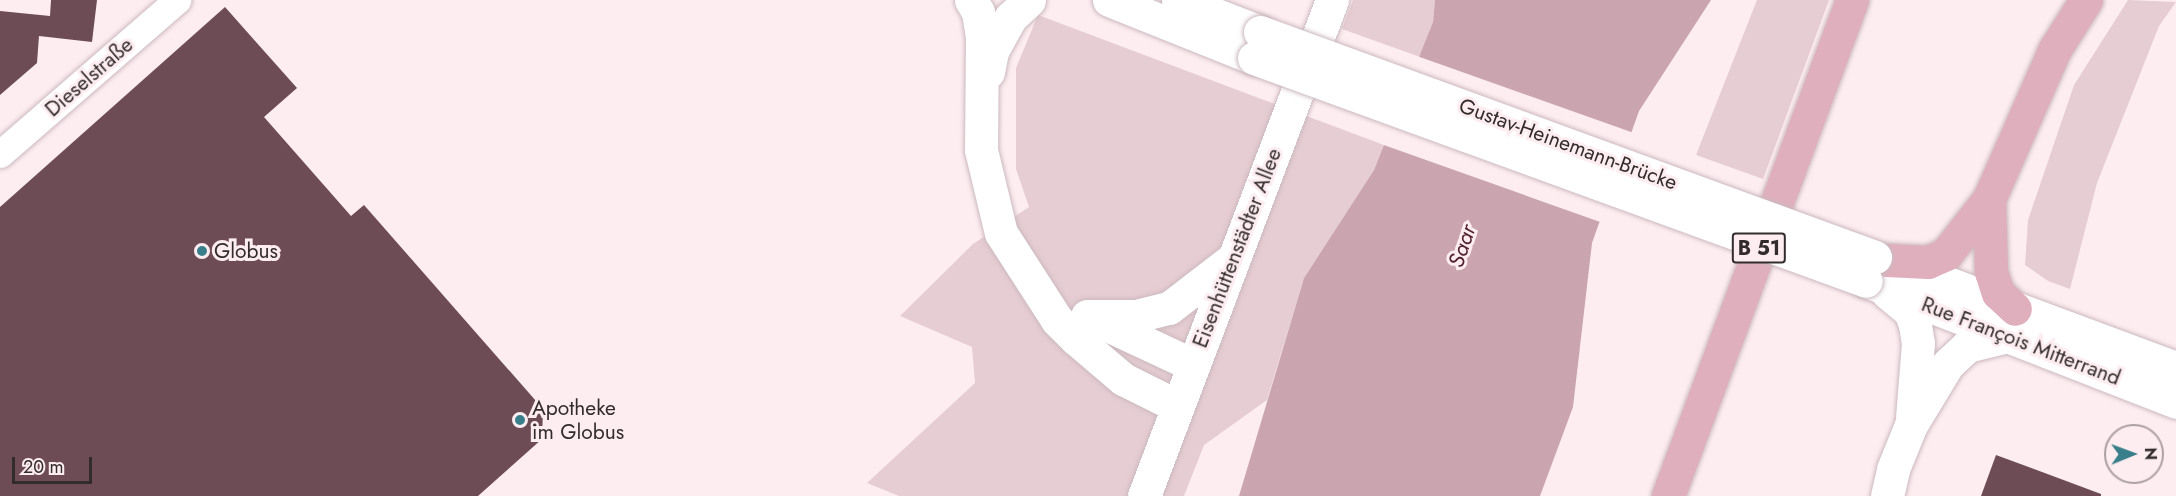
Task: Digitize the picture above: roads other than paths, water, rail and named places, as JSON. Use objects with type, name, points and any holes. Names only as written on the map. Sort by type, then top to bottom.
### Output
[{"type":"main road","name":"B 51","points":[[1668,496],[1852,0]]},
{"type":"main road","points":[[1876,271],[1928,262],[1946,254],[1989,199],[2050,59],[2086,0]]},
{"type":"main road","points":[[1989,199],[1991,272],[2011,323]]},
{"type":"street","name":"Dieselstraße","points":[[0,154],[177,0]]},
{"type":"street","points":[[971,0],[978,12],[982,37],[981,150],[1001,233],[1047,303],[1076,339],[1124,379],[1177,406]]},
{"type":"street","points":[[982,100],[992,51],[1010,18],[1029,0]]},
{"type":"street","points":[[1109,0],[1257,45]]},
{"type":"street","points":[[1178,0],[1257,45]]},
{"type":"street","name":"Eisenhüttenstädter Allee","points":[[1144,496],[1332,0]]},
{"type":"street","name":"Gustav-Heinemann-Brücke","points":[[1257,45],[1876,271]]},
{"type":"street","points":[[1087,316],[1136,316],[1169,308],[1197,290],[1234,257]]},
{"type":"street","points":[[1876,271],[1910,311],[1915,325],[1918,343],[1911,425]]},
{"type":"street","name":"Rue François Mitterrand","points":[[1876,271],[2011,323],[2176,402]]},
{"type":"street","points":[[1047,303],[1087,316],[1193,365]]},
{"type":"street","points":[[1869,496],[1890,482],[1911,425],[1948,364],[1967,346],[2011,323]]},
{"type":"street","name":"Rue François Mitterrand","points":[[2011,323],[2176,368]]},
{"type":"water","name":"Saar","points":[[1435,0],[1711,0],[1639,111],[1592,243],[1573,407],[1540,496],[1239,496],[1304,278],[1374,170],[1433,22]]},
{"type":"place","name":"Globus","points":[[202,251]]},
{"type":"place","name":"Apotheke im Globus","points":[[520,420]]}]
